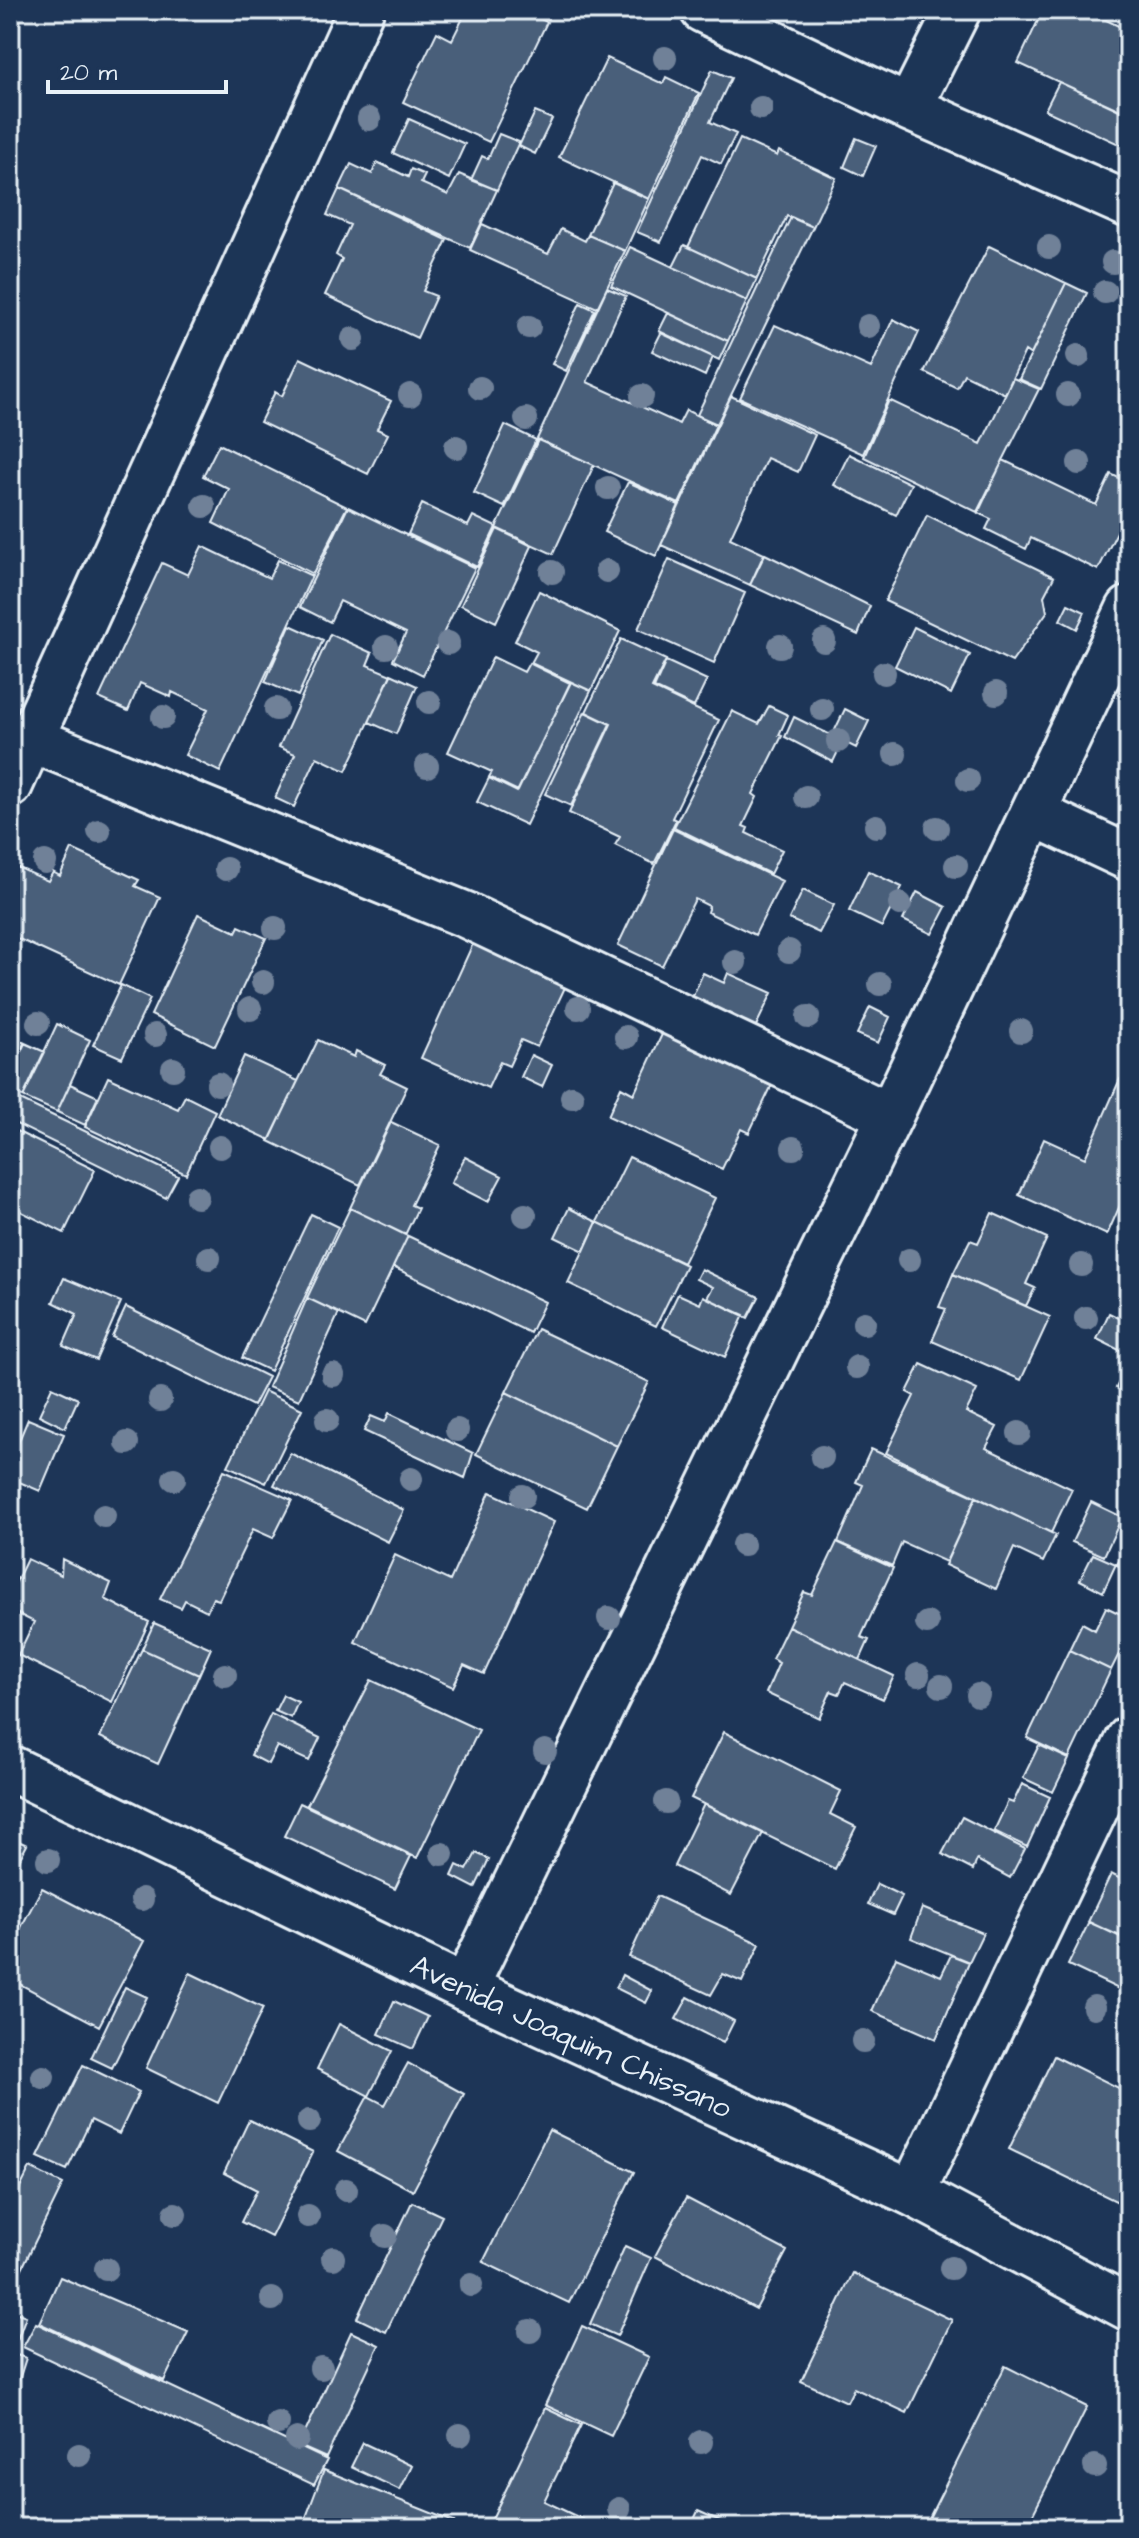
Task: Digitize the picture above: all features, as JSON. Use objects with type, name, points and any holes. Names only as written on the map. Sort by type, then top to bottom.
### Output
[{"type":"street","points":[[10,785],[361,10]]},
{"type":"street","points":[[703,10],[909,108],[1129,205]]},
{"type":"street","points":[[909,108],[958,10]]},
{"type":"street","points":[[465,1988],[890,1116],[1129,609]]},
{"type":"street","points":[[31,739],[466,915],[890,1116]]},
{"type":"street","points":[[1033,813],[1129,858]]},
{"type":"street","points":[[912,2193],[1129,1739]]},
{"type":"street","name":"Avenida Joaquim Chissano","points":[[10,1768],[465,1988],[912,2193],[1129,2308]]},
{"type":"building","points":[[467,10],[522,10],[547,22],[489,142],[403,102],[437,32],[452,40]]},
{"type":"building","points":[[1043,10],[1106,10],[1102,18],[1129,31],[1129,93],[1121,111],[1018,63]]},
{"type":"building","points":[[607,58],[663,84],[666,77],[699,93],[649,199],[559,157]]},
{"type":"building","points":[[712,70],[731,78],[710,122],[736,134],[721,164],[702,155],[661,242],[637,232]]},
{"type":"building","points":[[1059,82],[1129,114],[1129,132],[1123,146],[1045,110]]},
{"type":"building","points":[[535,112],[552,119],[535,154],[519,146]]},
{"type":"building","points":[[409,119],[465,144],[449,179],[393,153]]},
{"type":"building","points":[[499,134],[519,142],[497,190],[471,180],[482,156],[488,159]]},
{"type":"building","points":[[856,138],[876,146],[863,176],[844,167]]},
{"type":"building","points":[[740,139],[777,156],[779,151],[836,178],[813,227],[787,216],[757,279],[688,247]]},
{"type":"building","points":[[377,162],[408,177],[411,169],[425,175],[421,183],[448,195],[459,174],[497,190],[470,248],[339,189],[351,164],[372,174]]},
{"type":"building","points":[[613,183],[649,199],[625,251],[588,235]]},
{"type":"building","points":[[339,189],[447,240],[423,291],[436,296],[417,338],[325,295],[342,259],[336,255],[350,225],[327,215]]},
{"type":"building","points":[[791,217],[813,227],[717,424],[697,415]]},
{"type":"building","points":[[482,224],[548,254],[561,229],[585,241],[588,235],[625,251],[597,308],[470,250]]},
{"type":"building","points":[[684,245],[757,279],[747,301],[673,267]]},
{"type":"building","points":[[989,246],[1066,283],[1031,355],[1025,351],[1005,394],[964,374],[957,388],[924,372]]},
{"type":"building","points":[[630,247],[747,301],[728,341],[611,286]]},
{"type":"building","points":[[1066,283],[1087,293],[1041,389],[1019,379]]},
{"type":"building","points":[[607,288],[626,296],[587,382],[679,424],[686,410],[716,425],[679,504],[537,439]]},
{"type":"building","points":[[580,303],[595,310],[566,371],[552,364]]},
{"type":"building","points":[[668,313],[728,341],[719,360],[659,331]]},
{"type":"building","points":[[893,319],[919,332],[863,454],[740,398],[775,325],[871,368]]},
{"type":"building","points":[[661,333],[713,357],[705,376],[652,351]]},
{"type":"building","points":[[300,358],[391,401],[377,429],[388,434],[368,474],[260,422],[275,392],[282,396]]},
{"type":"building","points":[[1013,378],[1039,389],[977,512],[864,457],[889,400],[981,444]]},
{"type":"building","points":[[731,396],[815,435],[798,472],[767,458],[730,538],[764,554],[750,585],[661,545]]},
{"type":"building","points":[[505,425],[536,440],[504,507],[474,493]]},
{"type":"building","points":[[538,440],[594,465],[553,554],[496,528]]},
{"type":"building","points":[[219,444],[347,507],[313,574],[213,523],[229,489],[203,476]]},
{"type":"building","points":[[849,454],[911,484],[896,515],[834,485]]},
{"type":"building","points":[[1003,460],[1096,505],[1111,474],[1129,483],[1129,508],[1098,570],[1031,538],[1026,549],[986,529],[991,519],[978,513]]},
{"type":"building","points":[[628,482],[679,505],[656,556],[604,532]]},
{"type":"building","points":[[422,504],[468,526],[473,516],[496,527],[477,567],[408,534]]},
{"type":"building","points":[[348,507],[475,568],[423,675],[393,660],[406,633],[340,601],[330,622],[300,607]]},
{"type":"building","points":[[927,515],[1054,577],[1044,596],[1047,612],[1012,662],[885,601]]},
{"type":"building","points":[[497,529],[532,546],[496,622],[461,605]]},
{"type":"building","points":[[202,546],[269,578],[278,560],[312,576],[220,772],[185,755],[208,709],[172,692],[171,697],[140,683],[128,711],[99,698],[162,563],[188,575]]},
{"type":"building","points":[[765,554],[870,606],[858,635],[750,585]]},
{"type":"building","points":[[669,559],[745,593],[714,663],[638,629]]},
{"type":"building","points":[[539,591],[620,631],[591,691],[531,663],[537,652],[515,641]]},
{"type":"building","points":[[1068,604],[1085,612],[1077,629],[1060,620]]},
{"type":"building","points":[[290,625],[323,640],[298,696],[265,682]]},
{"type":"building","points":[[914,627],[970,655],[951,694],[895,666]]},
{"type":"building","points":[[330,634],[372,653],[367,665],[391,675],[346,771],[317,757],[294,807],[275,798],[295,754],[279,747]]},
{"type":"building","points":[[621,639],[666,660],[652,688],[719,720],[672,818],[676,820],[654,864],[615,845],[620,837],[569,813],[611,724],[586,712]]},
{"type":"building","points":[[493,657],[524,672],[529,663],[570,683],[518,791],[489,777],[492,772],[448,752]]},
{"type":"building","points":[[666,661],[707,680],[694,707],[654,688]]},
{"type":"building","points":[[391,674],[417,686],[396,734],[369,722]]},
{"type":"building","points":[[571,682],[591,691],[526,825],[477,802],[489,778],[517,792]]},
{"type":"building","points":[[769,706],[788,715],[779,735],[782,736],[753,794],[757,797],[743,826],[748,828],[746,833],[782,850],[770,874],[674,827],[732,711],[759,724]]},
{"type":"building","points":[[845,709],[869,721],[856,748],[832,736]]},
{"type":"building","points":[[585,712],[610,724],[571,806],[545,794]]},
{"type":"building","points":[[794,717],[843,741],[833,762],[785,737]]},
{"type":"building","points":[[673,829],[782,881],[755,935],[707,912],[709,906],[695,899],[662,966],[618,945]]},
{"type":"building","points":[[72,849],[139,880],[135,886],[160,897],[119,985],[10,935],[10,882],[17,867],[48,881],[53,872],[60,876]]},
{"type":"building","points":[[868,871],[902,887],[882,927],[849,911]]},
{"type":"building","points":[[803,890],[834,905],[819,933],[789,919]]},
{"type":"building","points":[[917,892],[946,907],[932,934],[903,920]]},
{"type":"building","points":[[198,914],[236,932],[239,926],[266,938],[215,1046],[151,1015]]},
{"type":"building","points":[[475,939],[568,981],[537,1047],[521,1040],[509,1066],[500,1062],[488,1088],[421,1058]]},
{"type":"building","points":[[703,973],[724,983],[728,973],[772,993],[755,1028],[691,1000]]},
{"type":"building","points":[[121,985],[150,999],[122,1058],[93,1045]]},
{"type":"building","points":[[870,1007],[890,1017],[878,1043],[857,1034]]},
{"type":"building","points":[[57,1024],[90,1040],[57,1112],[23,1097]]},
{"type":"building","points":[[664,1030],[774,1081],[749,1133],[741,1129],[722,1169],[608,1116],[621,1087],[634,1094]]},
{"type":"building","points":[[10,1035],[25,1043],[10,1075]]},
{"type":"building","points":[[318,1040],[354,1057],[356,1051],[385,1065],[380,1074],[407,1087],[360,1185],[269,1141]]},
{"type":"building","points":[[24,1043],[45,1052],[23,1097],[10,1091],[10,1074]]},
{"type":"building","points":[[25,1043],[45,1052],[23,1097],[10,1091],[10,1075]]},
{"type":"building","points":[[531,1055],[552,1065],[542,1087],[521,1077]]},
{"type":"building","points":[[244,1056],[298,1081],[270,1140],[217,1115]]},
{"type":"building","points":[[108,1077],[178,1109],[185,1096],[215,1111],[186,1174],[85,1127]]},
{"type":"building","points":[[1120,1079],[1129,1082],[1129,1185],[1107,1235],[1019,1195],[1044,1139],[1085,1158]]},
{"type":"building","points":[[70,1084],[98,1097],[85,1125],[57,1112]]},
{"type":"building","points":[[10,1095],[178,1176],[166,1198],[10,1121]]},
{"type":"building","points":[[391,1122],[440,1145],[411,1205],[418,1208],[405,1235],[350,1208]]},
{"type":"building","points":[[10,1128],[95,1170],[64,1233],[10,1206]]},
{"type":"building","points":[[465,1157],[502,1176],[488,1202],[451,1183]]},
{"type":"building","points":[[629,1157],[715,1198],[683,1263],[597,1222]]},
{"type":"building","points":[[350,1208],[408,1236],[365,1326],[307,1298]]},
{"type":"building","points":[[569,1208],[597,1222],[584,1251],[555,1237]]},
{"type":"building","points":[[992,1213],[1047,1238],[1026,1284],[1035,1288],[1026,1306],[953,1274],[970,1240],[978,1243]]},
{"type":"building","points":[[311,1214],[338,1227],[270,1371],[242,1358]]},
{"type":"building","points":[[597,1222],[686,1265],[656,1326],[568,1283]]},
{"type":"building","points":[[408,1236],[545,1302],[530,1333],[393,1267]]},
{"type":"building","points":[[701,1269],[759,1297],[748,1318],[707,1298],[713,1287],[696,1279]]},
{"type":"building","points":[[953,1274],[1050,1317],[1021,1380],[932,1341],[946,1309],[939,1307]]},
{"type":"building","points":[[64,1278],[121,1302],[96,1360],[63,1346],[77,1314],[53,1302]]},
{"type":"building","points":[[678,1294],[700,1304],[703,1296],[744,1315],[725,1357],[662,1327]]},
{"type":"building","points":[[307,1298],[339,1313],[299,1400],[268,1387]]},
{"type":"building","points":[[126,1307],[268,1377],[253,1406],[112,1337]]},
{"type":"building","points":[[1109,1313],[1129,1323],[1129,1355],[1097,1339]]},
{"type":"building","points":[[537,1329],[649,1382],[617,1446],[506,1392]]},
{"type":"building","points":[[1129,1361],[1129,1394],[1116,1388]]},
{"type":"building","points":[[921,1364],[977,1390],[966,1412],[997,1427],[986,1448],[1072,1489],[1051,1533],[886,1453],[914,1396],[907,1392]]},
{"type":"building","points":[[52,1387],[78,1399],[65,1428],[39,1415]]},
{"type":"building","points":[[264,1391],[302,1409],[266,1483],[228,1466]]},
{"type":"building","points":[[506,1392],[617,1446],[587,1508],[476,1454]]},
{"type":"building","points":[[389,1413],[473,1453],[465,1478],[364,1431],[371,1416],[385,1422]]},
{"type":"building","points":[[28,1419],[64,1434],[40,1491],[10,1478],[10,1462]]},
{"type":"building","points":[[871,1449],[976,1497],[946,1562],[902,1542],[892,1566],[838,1542],[863,1485],[856,1482]]},
{"type":"building","points":[[290,1453],[404,1510],[388,1542],[274,1485]]},
{"type":"building","points":[[224,1470],[292,1500],[273,1538],[253,1529],[219,1600],[213,1598],[207,1611],[185,1600],[181,1608],[160,1599]]},
{"type":"building","points":[[490,1492],[554,1522],[484,1674],[464,1665],[453,1687],[355,1642],[395,1555],[450,1581]]},
{"type":"building","points":[[976,1497],[1056,1535],[1043,1562],[1014,1548],[996,1589],[945,1565]]},
{"type":"building","points":[[1091,1502],[1122,1517],[1104,1556],[1072,1542]]},
{"type":"building","points":[[1129,1540],[1129,1571],[1117,1565]]},
{"type":"building","points":[[837,1542],[893,1568],[861,1637],[869,1640],[860,1660],[788,1626],[804,1592],[812,1595]]},
{"type":"building","points":[[1093,1554],[1116,1564],[1103,1592],[1080,1580]]},
{"type":"building","points":[[27,1559],[61,1575],[62,1559],[111,1583],[105,1599],[149,1622],[112,1702],[18,1655],[34,1622],[10,1610],[10,1594]]},
{"type":"building","points":[[1106,1607],[1129,1618],[1129,1634],[1111,1670],[1069,1650],[1082,1623],[1095,1630]]},
{"type":"building","points":[[154,1623],[211,1648],[199,1675],[142,1649]]},
{"type":"building","points":[[788,1626],[894,1676],[883,1699],[845,1682],[839,1694],[831,1691],[819,1718],[766,1693],[779,1663],[772,1659]]},
{"type":"building","points":[[142,1649],[199,1675],[158,1764],[100,1737]]},
{"type":"building","points":[[1069,1650],[1111,1670],[1069,1758],[1027,1738]]},
{"type":"building","points":[[371,1680],[479,1730],[417,1858],[307,1805]]},
{"type":"building","points":[[283,1695],[298,1702],[291,1718],[275,1711]]},
{"type":"building","points":[[271,1714],[320,1738],[309,1761],[277,1746],[268,1764],[251,1755]]},
{"type":"building","points":[[724,1732],[841,1791],[830,1814],[856,1827],[835,1869],[691,1798]]},
{"type":"building","points":[[1039,1745],[1069,1759],[1053,1792],[1023,1778]]},
{"type":"building","points":[[1022,1784],[1050,1797],[1027,1847],[994,1831],[1008,1801],[1013,1803]]},
{"type":"building","points":[[300,1803],[411,1856],[395,1889],[284,1836]]},
{"type":"building","points":[[704,1804],[763,1833],[731,1895],[674,1866]]},
{"type":"building","points":[[962,1817],[1025,1849],[1010,1878],[977,1860],[973,1870],[942,1854]]},
{"type":"building","points":[[10,1837],[27,1845],[10,1877]]},
{"type":"building","points":[[476,1853],[489,1859],[475,1888],[452,1876],[457,1865],[467,1870]]},
{"type":"building","points":[[1111,1874],[1129,1883],[1129,1940],[1088,1922]]},
{"type":"building","points":[[877,1884],[902,1896],[893,1915],[868,1904]]},
{"type":"building","points":[[42,1888],[144,1941],[99,2026],[10,1979],[10,1948]]},
{"type":"building","points":[[657,1896],[760,1944],[742,1982],[723,1974],[711,1995],[629,1957]]},
{"type":"building","points":[[922,1908],[983,1933],[969,1962],[911,1938]]},
{"type":"building","points":[[1089,1922],[1129,1941],[1129,1994],[1068,1965]]},
{"type":"building","points":[[951,1955],[969,1962],[936,2039],[872,2011],[896,1957],[941,1976]]},
{"type":"building","points":[[190,1973],[263,2008],[218,2103],[146,2068]]},
{"type":"building","points":[[622,1975],[652,1991],[646,2003],[616,1988]]},
{"type":"building","points":[[125,1987],[147,1997],[112,2068],[91,2058]]},
{"type":"building","points":[[688,1997],[734,2021],[723,2043],[676,2019]]},
{"type":"building","points":[[394,2001],[428,2017],[413,2049],[379,2034]]},
{"type":"building","points":[[339,2024],[392,2051],[369,2096],[317,2069]]},
{"type":"building","points":[[1054,2056],[1129,2093],[1129,2195],[1124,2205],[1009,2149]]},
{"type":"building","points":[[408,2063],[464,2094],[413,2191],[338,2151],[368,2096],[385,2105]]},
{"type":"building","points":[[83,2065],[139,2092],[119,2134],[91,2120],[67,2170],[38,2157]]},
{"type":"building","points":[[249,2120],[313,2152],[271,2237],[241,2222],[257,2190],[224,2173]]},
{"type":"building","points":[[549,2130],[634,2172],[569,2303],[483,2262]]},
{"type":"building","points":[[30,2168],[63,2184],[10,2293],[10,2208]]},
{"type":"building","points":[[686,2198],[787,2251],[756,2309],[655,2256]]},
{"type":"building","points":[[412,2202],[442,2216],[386,2332],[357,2318]]},
{"type":"building","points":[[625,2246],[651,2258],[617,2336],[590,2324]]},
{"type":"building","points":[[853,2273],[952,2320],[907,2413],[854,2388],[847,2402],[801,2381]]},
{"type":"building","points":[[60,2277],[188,2332],[164,2381],[39,2323]]},
{"type":"building","points":[[10,2310],[26,2316],[13,2351],[10,2350]]},
{"type":"building","points":[[36,2323],[327,2460],[314,2485],[23,2347]]},
{"type":"building","points":[[582,2326],[649,2357],[611,2436],[545,2405]]},
{"type":"building","points":[[351,2332],[379,2345],[326,2458],[299,2446]]},
{"type":"building","points":[[10,2353],[26,2358],[10,2408]]},
{"type":"building","points":[[1005,2366],[1087,2407],[1026,2528],[924,2528]]},
{"type":"building","points":[[545,2408],[581,2425],[544,2501],[601,2528],[495,2528],[489,2525]]},
{"type":"building","points":[[363,2443],[412,2466],[400,2490],[351,2467]]},
{"type":"building","points":[[324,2470],[454,2522],[451,2528],[310,2528],[303,2525]]},
{"type":"building","points":[[698,2511],[736,2528],[690,2528]]},
{"type":"building","points":[[835,2516],[861,2528],[830,2528]]}]
